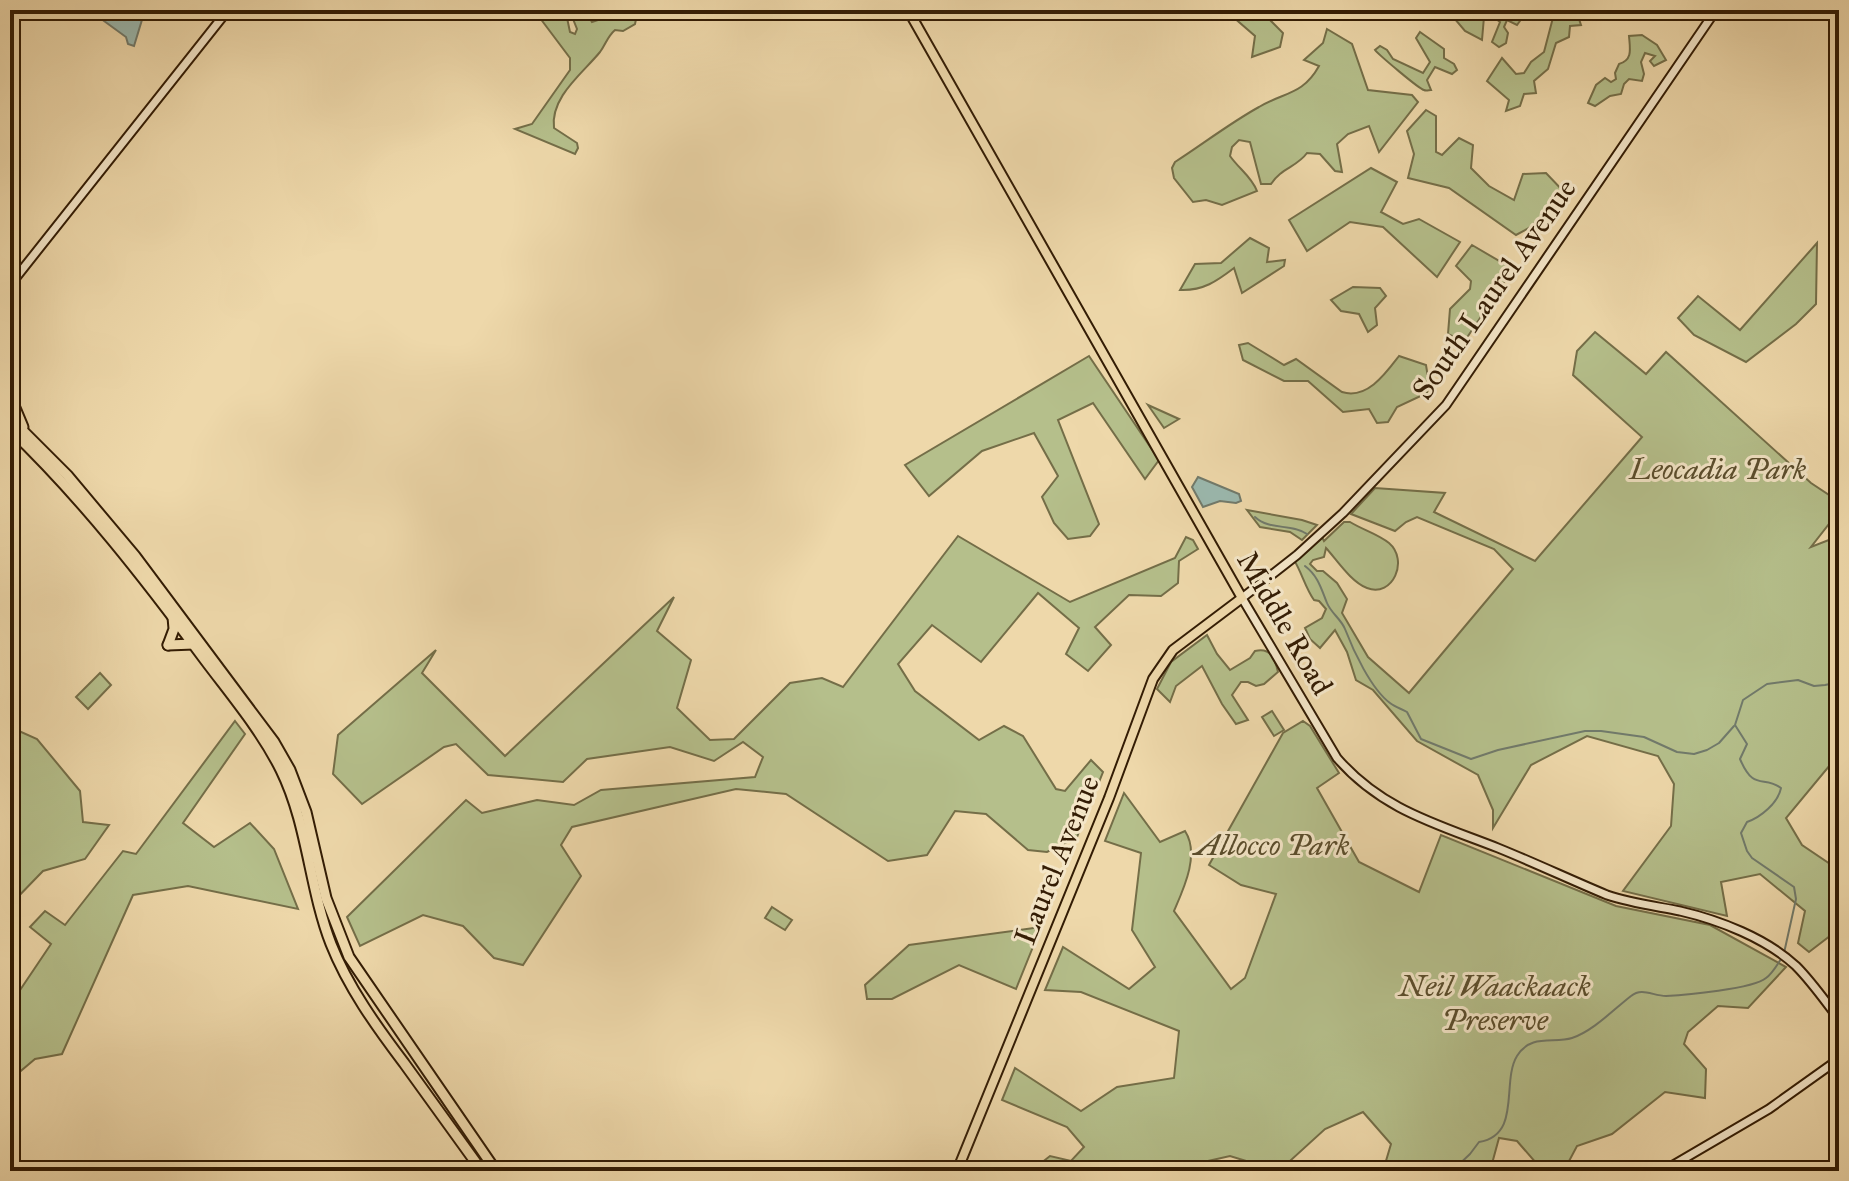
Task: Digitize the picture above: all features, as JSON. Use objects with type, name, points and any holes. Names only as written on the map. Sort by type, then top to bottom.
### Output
[{"type":"highway","points":[[10,396],[26,434]]},
{"type":"highway","points":[[10,418],[69,477],[149,574],[268,732],[298,790],[312,833],[328,906],[349,957],[496,1171]]},
{"type":"highway","points":[[10,429],[81,504],[194,644],[259,733],[286,781],[304,832],[321,917],[346,977],[392,1047],[482,1171]]},
{"type":"highway","points":[[10,438],[27,446]]},
{"type":"highway","points":[[173,617],[174,629],[168,645],[194,644]]},
{"type":"main road","name":"Middle Road","points":[[908,10],[1242,598]]},
{"type":"main road","name":"Laurel Avenue","points":[[957,1171],[1110,794],[1153,679],[1173,650],[1242,598]]},
{"type":"street","points":[[10,285],[228,10]]},
{"type":"street","name":"South Laurel Avenue","points":[[1242,598],[1343,513],[1446,405],[1716,10]]},
{"type":"street","name":"Middle Road","points":[[1242,598],[1337,758],[1377,796],[1414,815],[1607,895],[1702,917],[1766,945],[1795,966],[1839,1019]]},
{"type":"street","points":[[1663,1171],[1752,1119],[1839,1059]]},
{"type":"green space","points":[[534,10],[569,10],[566,13],[570,32],[575,34],[577,29],[573,19],[580,10],[585,10],[592,22],[598,20],[599,10],[638,10],[635,24],[612,33],[600,52],[569,86],[557,106],[554,128],[577,143],[575,154],[515,129],[532,124],[570,70],[570,58]]},
{"type":"green space","points":[[1225,10],[1260,10],[1283,33],[1280,47],[1252,57],[1255,36]]},
{"type":"green space","points":[[1456,10],[1522,10],[1525,14],[1517,25],[1507,20],[1504,27],[1508,33],[1506,43],[1499,47],[1492,42],[1500,22],[1491,15],[1484,17],[1482,40],[1465,31],[1454,18]]},
{"type":"green space","points":[[1555,10],[1576,10],[1581,25],[1570,26],[1569,37],[1556,43],[1548,69],[1534,81],[1536,93],[1524,94],[1520,106],[1506,111],[1509,100],[1487,81],[1502,58],[1516,74],[1524,73],[1531,62],[1544,52]]},
{"type":"green space","points":[[1327,29],[1352,44],[1368,90],[1412,95],[1418,102],[1379,152],[1369,126],[1348,134],[1337,144],[1342,172],[1335,171],[1320,154],[1307,153],[1271,184],[1261,184],[1250,142],[1239,140],[1232,147],[1230,156],[1257,191],[1222,205],[1206,200],[1193,202],[1174,178],[1172,168],[1175,162],[1248,113],[1306,83],[1319,66],[1304,60],[1323,43]]},
{"type":"green space","points":[[1420,32],[1444,49],[1444,58],[1457,70],[1452,74],[1435,67],[1427,80],[1431,90],[1421,88],[1375,50],[1380,46],[1393,59],[1423,73],[1430,62],[1416,38]]},
{"type":"green space","points":[[1642,35],[1657,45],[1666,60],[1654,66],[1650,61],[1655,56],[1645,53],[1641,62],[1642,81],[1629,79],[1621,94],[1610,96],[1595,106],[1588,103],[1596,85],[1605,78],[1611,82],[1616,79],[1619,64],[1627,60],[1630,53],[1629,36]]},
{"type":"green space","points":[[1426,110],[1436,116],[1436,152],[1442,155],[1459,138],[1473,145],[1471,168],[1489,186],[1514,200],[1523,174],[1546,173],[1566,194],[1529,228],[1516,235],[1449,188],[1408,178],[1414,154],[1407,131]]},
{"type":"green space","points":[[1371,168],[1397,182],[1381,212],[1403,224],[1419,219],[1460,242],[1437,277],[1383,227],[1350,222],[1307,251],[1289,220]]},
{"type":"green space","points":[[1250,238],[1269,248],[1267,262],[1285,260],[1284,266],[1242,293],[1234,268],[1209,284],[1180,290],[1195,264],[1221,263]]},
{"type":"green space","points":[[1817,243],[1816,304],[1796,324],[1746,362],[1694,335],[1678,318],[1698,296],[1740,330]]},
{"type":"green space","points":[[1472,245],[1506,265],[1509,275],[1464,342],[1448,334],[1450,309],[1470,289],[1471,281],[1456,266]]},
{"type":"green space","points":[[1353,287],[1380,288],[1386,296],[1375,308],[1377,325],[1368,332],[1359,314],[1341,311],[1331,300]]},
{"type":"green space","name":"Leocadia Park","points":[[1595,332],[1646,374],[1666,352],[1811,483],[1838,501],[1832,520],[1811,547],[1839,536],[1839,764],[1830,765],[1786,818],[1802,845],[1839,870],[1839,929],[1809,952],[1798,943],[1805,911],[1760,874],[1721,882],[1727,916],[1623,891],[1671,826],[1674,784],[1658,756],[1587,736],[1531,765],[1493,828],[1493,810],[1478,775],[1417,741],[1373,690],[1356,680],[1347,652],[1335,630],[1320,648],[1310,639],[1305,628],[1322,618],[1326,609],[1314,600],[1294,560],[1322,537],[1324,541],[1344,522],[1350,522],[1385,540],[1395,550],[1398,567],[1391,583],[1384,588],[1376,590],[1361,585],[1326,548],[1324,557],[1310,564],[1337,583],[1347,599],[1342,613],[1368,657],[1409,693],[1513,569],[1494,549],[1417,517],[1395,531],[1351,514],[1375,488],[1445,493],[1434,512],[1535,561],[1642,437],[1573,375],[1577,351]]},
{"type":"green space","points":[[1248,343],[1284,365],[1296,359],[1342,392],[1351,393],[1368,389],[1399,356],[1426,365],[1427,393],[1397,407],[1388,422],[1377,423],[1369,409],[1343,412],[1308,381],[1284,381],[1243,360],[1239,345]]},
{"type":"green space","points":[[1089,356],[1159,460],[1145,479],[1093,403],[1058,420],[1099,524],[1090,536],[1068,539],[1054,523],[1042,497],[1058,476],[1034,433],[982,451],[929,496],[905,465]]},
{"type":"green space","points":[[1148,405],[1179,419],[1164,428]]},
{"type":"green space","points":[[1247,510],[1317,525],[1302,540],[1290,532],[1260,527]]},
{"type":"green space","points":[[958,536],[1070,602],[1175,558],[1186,537],[1193,540],[1198,549],[1179,561],[1178,583],[1161,596],[1129,595],[1095,627],[1111,645],[1088,671],[1066,654],[1079,628],[1038,593],[981,662],[932,625],[898,664],[915,691],[979,740],[1004,726],[1023,736],[1056,789],[1065,791],[1091,760],[1103,772],[1077,837],[1047,852],[1028,850],[986,814],[955,811],[927,855],[888,861],[786,794],[736,789],[572,827],[561,845],[581,876],[523,965],[494,958],[463,926],[423,915],[360,946],[347,917],[466,800],[482,813],[537,800],[574,805],[601,790],[755,777],[763,757],[743,742],[714,761],[670,747],[587,759],[563,782],[488,775],[456,744],[444,747],[362,804],[333,774],[338,735],[436,650],[422,673],[505,756],[674,597],[657,631],[691,660],[677,708],[710,740],[734,739],[790,683],[822,678],[843,687]]},
{"type":"green space","points":[[1207,635],[1230,670],[1250,658],[1255,651],[1269,652],[1274,659],[1278,672],[1264,684],[1256,686],[1241,682],[1232,695],[1248,720],[1236,724],[1202,666],[1176,686],[1170,702],[1157,689],[1171,662]]},
{"type":"green space","points":[[100,673],[111,685],[88,709],[76,697]]},
{"type":"green space","points":[[1272,711],[1284,730],[1274,736],[1262,717]]},
{"type":"green space","points":[[235,721],[245,734],[183,823],[214,847],[250,823],[274,849],[298,909],[188,886],[133,895],[62,1054],[35,1059],[10,1080],[10,1005],[51,944],[30,927],[45,911],[65,925],[123,851],[136,854]]},
{"type":"green space","name":"Neil Waackaack Preserve","points":[[1303,721],[1310,726],[1339,773],[1317,788],[1359,862],[1419,892],[1441,835],[1616,906],[1710,925],[1786,967],[1748,1008],[1718,1006],[1688,1032],[1684,1044],[1706,1069],[1705,1098],[1665,1092],[1612,1134],[1577,1146],[1568,1163],[1572,1171],[1543,1171],[1517,1141],[1499,1138],[1490,1171],[1383,1171],[1391,1144],[1363,1112],[1325,1129],[1279,1171],[1230,1156],[1174,1171],[1031,1171],[1050,1156],[1071,1161],[1084,1147],[1067,1127],[1002,1100],[1015,1068],[1081,1111],[1117,1087],[1174,1078],[1179,1031],[1081,992],[1045,990],[1063,947],[1129,989],[1155,967],[1132,930],[1141,853],[1105,841],[1124,793],[1160,842],[1185,831],[1191,860],[1174,911],[1231,989],[1245,978],[1276,894],[1241,885],[1209,865],[1283,733]]},
{"type":"green space","points":[[10,727],[37,739],[80,791],[83,822],[109,825],[85,859],[43,871],[11,904]]},
{"type":"green space","points":[[772,907],[792,920],[785,930],[765,918]]},
{"type":"green space","points":[[1041,927],[1016,989],[959,965],[892,999],[867,999],[865,985],[909,945]]},
{"type":"water","points":[[89,10],[145,10],[134,46],[128,44],[126,37]]},
{"type":"water","points":[[1198,477],[1239,494],[1241,501],[1220,501],[1203,507],[1192,487]]},
{"type":"waterway","points":[[1255,517],[1267,524],[1307,534]]},
{"type":"waterway","points":[[1305,566],[1316,578],[1329,607],[1343,625],[1363,669],[1383,697],[1407,712],[1421,739],[1471,759],[1585,731],[1644,737],[1677,752],[1694,754],[1719,743],[1734,726]]},
{"type":"waterway","points":[[1784,953],[1796,899],[1794,887],[1752,858],[1741,833],[1747,822],[1773,804],[1781,788],[1750,776],[1740,759],[1747,744],[1735,725],[1743,700],[1767,684],[1798,680],[1814,686],[1839,682]]},
{"type":"waterway","points":[[1452,1171],[1479,1142],[1501,1129],[1506,1119],[1513,1067],[1517,1056],[1529,1044],[1580,1035],[1635,993],[1666,996],[1759,982],[1770,974],[1781,959]]},
{"type":"park label","name":"Allocco Park","points":[[1272,845]]}]
